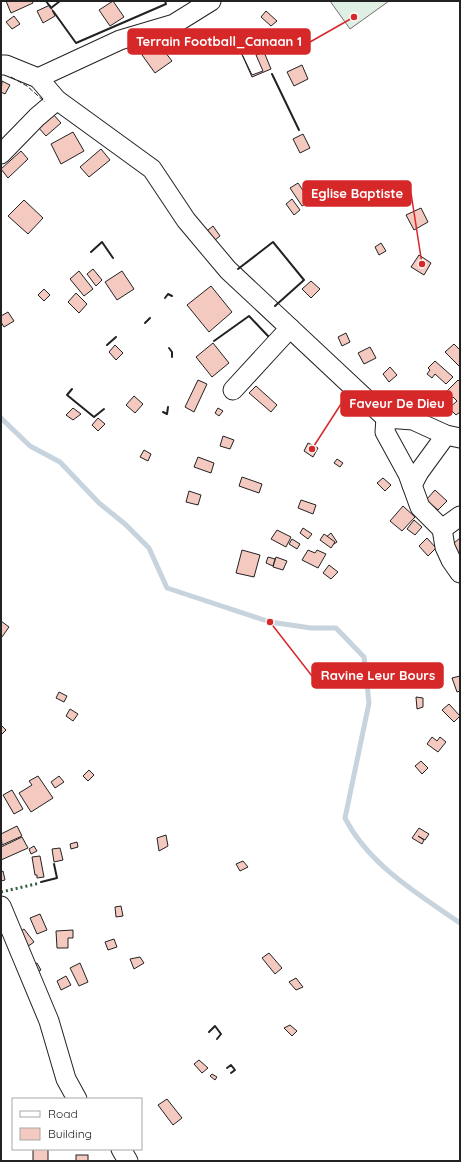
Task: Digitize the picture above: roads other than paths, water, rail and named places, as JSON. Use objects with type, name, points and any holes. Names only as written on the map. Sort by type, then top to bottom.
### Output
[{"type":"street","points":[[38,78],[120,40],[174,24],[211,1]]},
{"type":"street","points":[[3,62],[38,78],[57,100],[152,169],[186,220],[228,270],[386,418],[413,420],[453,436],[419,472],[412,486]]},
{"type":"street","points":[[1,154],[37,117],[57,100]]},
{"type":"street","points":[[233,390],[290,328]]},
{"type":"street","points":[[386,418],[385,432],[408,474],[420,507],[442,529],[445,547],[451,560],[460,573]]},
{"type":"street","points":[[442,529],[460,516]]},
{"type":"street","points":[[1,906],[49,1021],[66,1079],[76,1098]]},
{"type":"street","points":[[122,1150],[128,1161]]},
{"type":"waterway","points":[[1,418],[30,446],[60,462],[99,503],[125,524],[149,548],[167,588],[270,622],[311,628],[336,628],[364,657],[369,703],[345,818],[355,835],[381,864],[411,889],[460,923]]},
{"type":"place","name":"Terrain Football_Canaan 1","points":[[354,17]]},
{"type":"place","name":"Eglise Baptiste","points":[[422,264]]},
{"type":"place","name":"Faveur De Dieu","points":[[312,449]]},
{"type":"place","name":"Ravine Leur Bours","points":[[270,622]]}]
